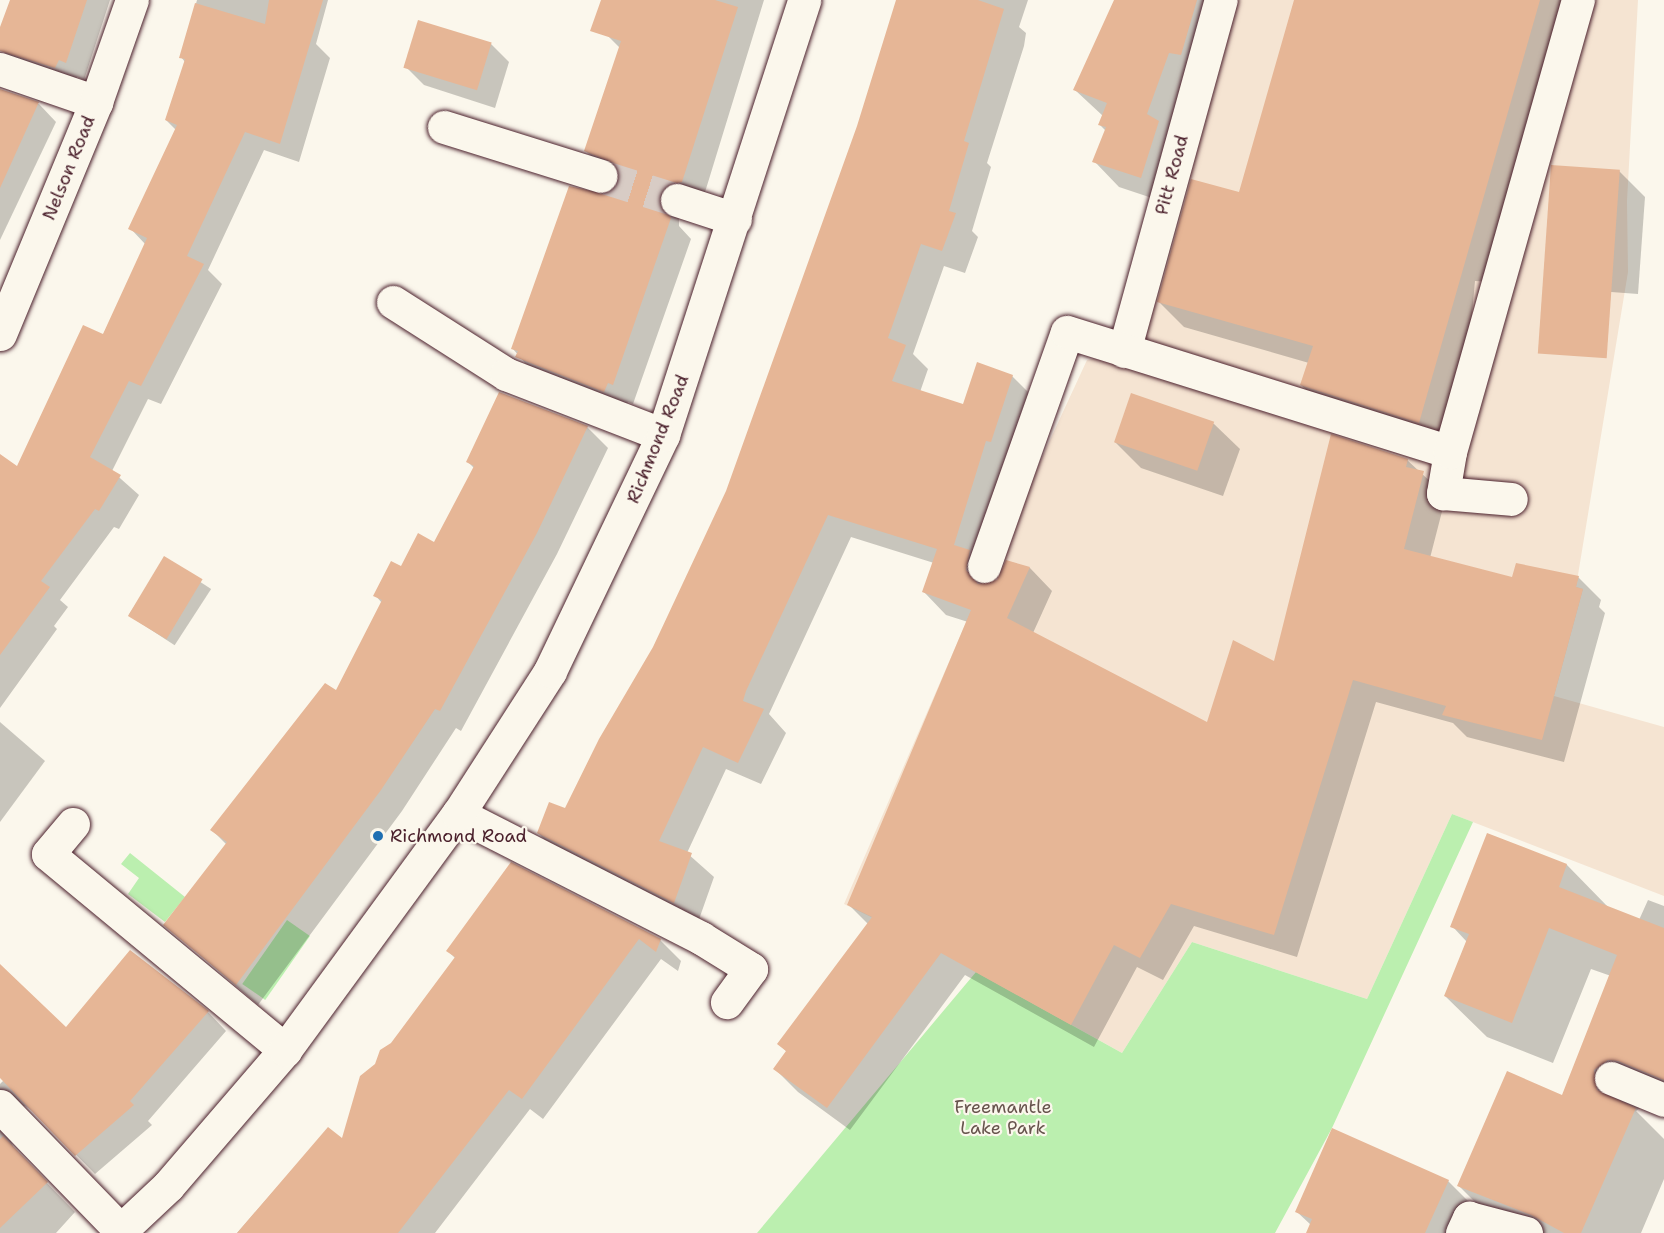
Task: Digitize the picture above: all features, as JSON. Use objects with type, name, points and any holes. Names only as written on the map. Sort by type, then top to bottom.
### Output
[{"type":"street","name":"Nelson Road","points":[[0,333],[96,102],[132,0]]},
{"type":"street","name":"Richmond Road","points":[[119,1232],[168,1186],[285,1050],[458,814],[550,671],[663,435],[735,219],[804,0]]},
{"type":"street","name":"Pitt Road","points":[[1124,351],[1221,0]]},
{"type":"street","points":[[1511,499],[1443,493],[1450,452],[1578,0]]},
{"type":"street","points":[[0,69],[96,102]]},
{"type":"street","points":[[444,127],[601,176]]},
{"type":"street","points":[[677,200],[735,219]]},
{"type":"street","points":[[393,302],[506,374],[663,435]]},
{"type":"street","points":[[984,566],[1067,332],[1450,452]]},
{"type":"street","points":[[458,814],[693,933],[751,969],[727,1002]]},
{"type":"street","points":[[73,824],[48,854],[285,1050]]},
{"type":"street","points":[[1611,1078],[1664,1100]]},
{"type":"street","points":[[0,1106],[119,1232]]},
{"type":"street","points":[[1462,1233],[1469,1218],[1526,1233]]},
{"type":"shaded area","points":[[1221,0],[1638,0],[1627,201],[1628,272],[1576,587],[1583,589],[1554,696],[1664,727],[1664,896],[1452,814],[1367,999],[1192,942],[1122,1053],[923,942],[844,904],[971,611],[1087,360],[1124,351]]},
{"type":"green space","name":"Freemantle Lake Park","points":[[1452,814],[1473,822],[1332,1128],[1275,1233],[757,1233],[976,972],[1122,1053],[1192,942],[1367,999]]},
{"type":"green space","points":[[130,853],[185,897],[165,922],[128,894],[139,878],[121,864]]},
{"type":"green space","points":[[287,920],[310,936],[265,1000],[242,984]]},
{"type":"building","points":[[10,0],[87,0],[66,63],[59,60],[55,68],[0,51],[0,27]]},
{"type":"building","points":[[269,0],[323,0],[280,144],[245,132],[187,256],[204,264],[141,386],[129,381],[90,457],[121,475],[99,511],[95,509],[41,581],[50,587],[0,655],[0,454],[17,466],[83,325],[103,334],[147,238],[128,229],[177,125],[165,120],[185,59],[179,58],[195,3],[265,24]]},
{"type":"building","points":[[601,0],[715,0],[738,7],[682,182],[665,186],[659,194],[659,204],[671,218],[613,385],[608,383],[604,392],[515,357],[518,351],[511,349],[569,186],[605,194],[619,181],[614,163],[584,151],[621,41],[590,31]]},
{"type":"building","points":[[896,0],[978,0],[1004,9],[964,141],[969,143],[949,211],[956,213],[942,251],[921,244],[888,338],[906,345],[892,381],[963,404],[977,362],[1013,375],[991,442],[986,441],[954,545],[970,550],[966,570],[978,584],[997,580],[1006,560],[1030,567],[1007,618],[1207,722],[1233,640],[1274,661],[1331,434],[1408,459],[1406,467],[1424,471],[1404,549],[1512,577],[1516,563],[1579,576],[1576,587],[1583,589],[1542,740],[1442,715],[1446,706],[1353,680],[1274,935],[1171,904],[1140,958],[1114,945],[1071,1025],[941,953],[827,1108],[773,1069],[786,1051],[777,1044],[872,917],[847,905],[971,610],[922,592],[937,549],[828,515],[746,691],[743,701],[764,709],[738,763],[703,747],[659,841],[692,853],[674,903],[537,833],[549,802],[565,808],[599,739],[653,647],[726,491],[857,126]]},
{"type":"building","points":[[1114,0],[1197,0],[1181,55],[1169,53],[1147,114],[1159,121],[1141,178],[1092,162],[1106,127],[1098,125],[1107,103],[1073,90]]},
{"type":"building","points":[[1294,0],[1540,0],[1419,423],[1300,385],[1313,346],[1157,302],[1191,179],[1239,192]]},
{"type":"building","points":[[418,20],[492,43],[477,90],[403,68]]},
{"type":"building","points":[[0,89],[39,102],[0,188]]},
{"type":"building","points":[[1551,165],[1620,170],[1607,358],[1538,354]]},
{"type":"building","points":[[499,392],[588,426],[537,533],[440,711],[435,709],[381,790],[236,985],[163,925],[227,842],[210,830],[325,683],[336,690],[382,600],[373,596],[391,561],[401,566],[418,533],[434,542],[474,466],[466,462]]},
{"type":"building","points":[[1131,393],[1214,422],[1197,471],[1114,442]]},
{"type":"building","points":[[164,556],[203,579],[167,639],[128,616]]},
{"type":"building","points":[[1487,833],[1567,864],[1559,887],[1664,928],[1664,1080],[1618,1061],[1608,1060],[1594,1070],[1597,1090],[1636,1108],[1581,1233],[1564,1233],[1531,1215],[1457,1186],[1507,1071],[1562,1095],[1617,955],[1549,928],[1512,1023],[1444,996],[1469,934],[1450,927]]},
{"type":"building","points":[[511,862],[661,939],[656,952],[639,939],[522,1099],[509,1090],[398,1233],[237,1233],[328,1127],[342,1138],[360,1076],[375,1064],[380,1050],[391,1043],[455,957],[446,951]]},
{"type":"building","points":[[130,950],[209,1011],[130,1101],[134,1105],[75,1156],[0,1078],[0,964],[66,1027]]},
{"type":"building","points":[[1332,1128],[1449,1180],[1425,1233],[1306,1233],[1312,1219],[1295,1212]]},
{"type":"building","points":[[3,1136],[48,1182],[0,1228],[0,1139]]},
{"type":"tunnel","points":[[601,176],[677,200]]},
{"type":"place","name":"Richmond Road","points":[[378,836]]}]
